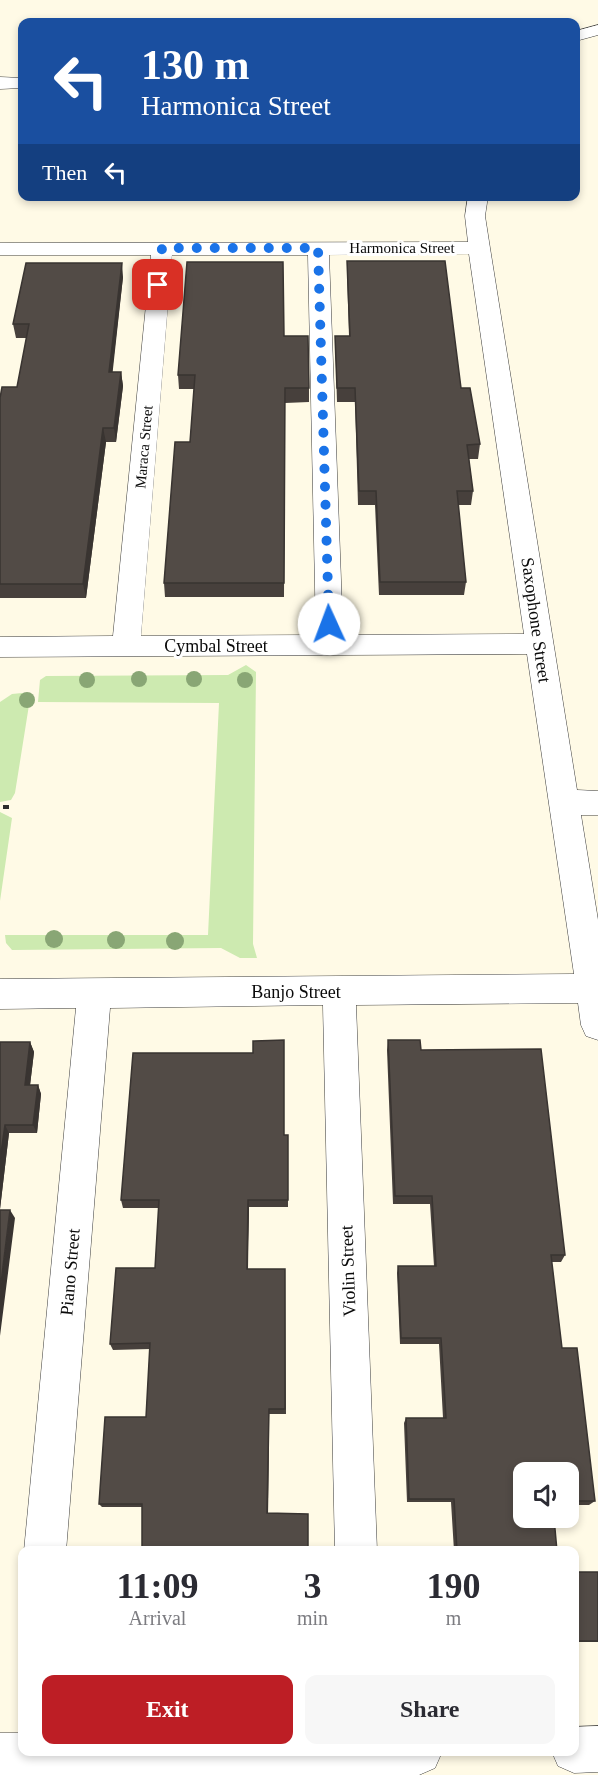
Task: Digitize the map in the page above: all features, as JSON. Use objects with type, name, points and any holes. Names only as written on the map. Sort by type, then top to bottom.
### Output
[{"type":"street","points":[[580,35],[598,30]]},
{"type":"street","points":[[0,83],[18,83]]},
{"type":"street","name":"Saxophone Street","points":[[471,203],[598,1025]]},
{"type":"street","name":"Maraca Street","points":[[126,646],[162,248]]},
{"type":"street","points":[[318,248],[330,645]]},
{"type":"street","name":"Harmonica Street","points":[[3,249],[479,248]]},
{"type":"street","points":[[0,275],[3,249]]},
{"type":"street","name":"Cymbal Street","points":[[0,647],[540,644]]},
{"type":"street","points":[[563,802],[598,803]]},
{"type":"street","name":"Banjo Street","points":[[0,994],[592,988]]},
{"type":"street","name":"Violin Street","points":[[339,992],[356,1546]]},
{"type":"street","name":"Piano Street","points":[[45,1546],[94,994]]},
{"type":"street","points":[[579,1750],[598,1749]]},
{"type":"path","points":[[3,807],[10,807]]},
{"type":"green space","points":[[246,665],[256,672],[253,944],[257,958],[240,958],[221,948],[12,950],[6,943],[5,935],[208,935],[219,703],[38,702],[40,680],[46,676],[228,675]]},
{"type":"green space","points":[[12,694],[26,695],[29,705],[15,793],[11,800],[0,802],[0,702]]},
{"type":"green space","points":[[0,812],[12,818],[0,901]]},
{"type":"building","points":[[347,261],[445,261],[461,388],[470,388],[480,444],[467,445],[473,491],[457,491],[466,582],[380,582],[376,491],[359,491],[355,388],[337,388],[335,336],[350,336]]},
{"type":"building","points":[[187,262],[283,262],[284,336],[308,336],[309,388],[285,388],[284,583],[164,583],[175,442],[190,442],[195,375],[178,375]]},
{"type":"building","points":[[26,263],[122,263],[109,372],[121,372],[114,428],[103,428],[83,584],[0,584],[0,398],[2,387],[17,387],[29,324],[13,324]]},
{"type":"building","points":[[284,1040],[284,1135],[288,1135],[288,1200],[248,1200],[247,1269],[285,1269],[285,1409],[269,1409],[267,1513],[308,1514],[308,1546],[142,1546],[142,1504],[99,1504],[105,1417],[146,1417],[150,1343],[110,1344],[116,1268],[155,1268],[159,1200],[121,1200],[133,1053],[253,1053],[253,1041]]},
{"type":"building","points":[[388,1040],[420,1040],[421,1050],[541,1049],[565,1255],[551,1255],[562,1348],[577,1348],[595,1501],[579,1501],[579,1462],[513,1462],[513,1528],[555,1528],[557,1546],[457,1546],[454,1499],[409,1499],[406,1418],[446,1418],[441,1338],[401,1338],[398,1266],[436,1266],[432,1196],[395,1196]]},
{"type":"building","points":[[0,1042],[30,1042],[25,1085],[38,1085],[33,1125],[5,1125],[0,1160]]},
{"type":"building","points":[[0,1210],[10,1210],[0,1291]]},
{"type":"building","points":[[579,1572],[598,1572],[598,1641],[579,1641]]},
{"type":"route","points":[[158,285],[162,248],[318,248],[329,624]]}]
